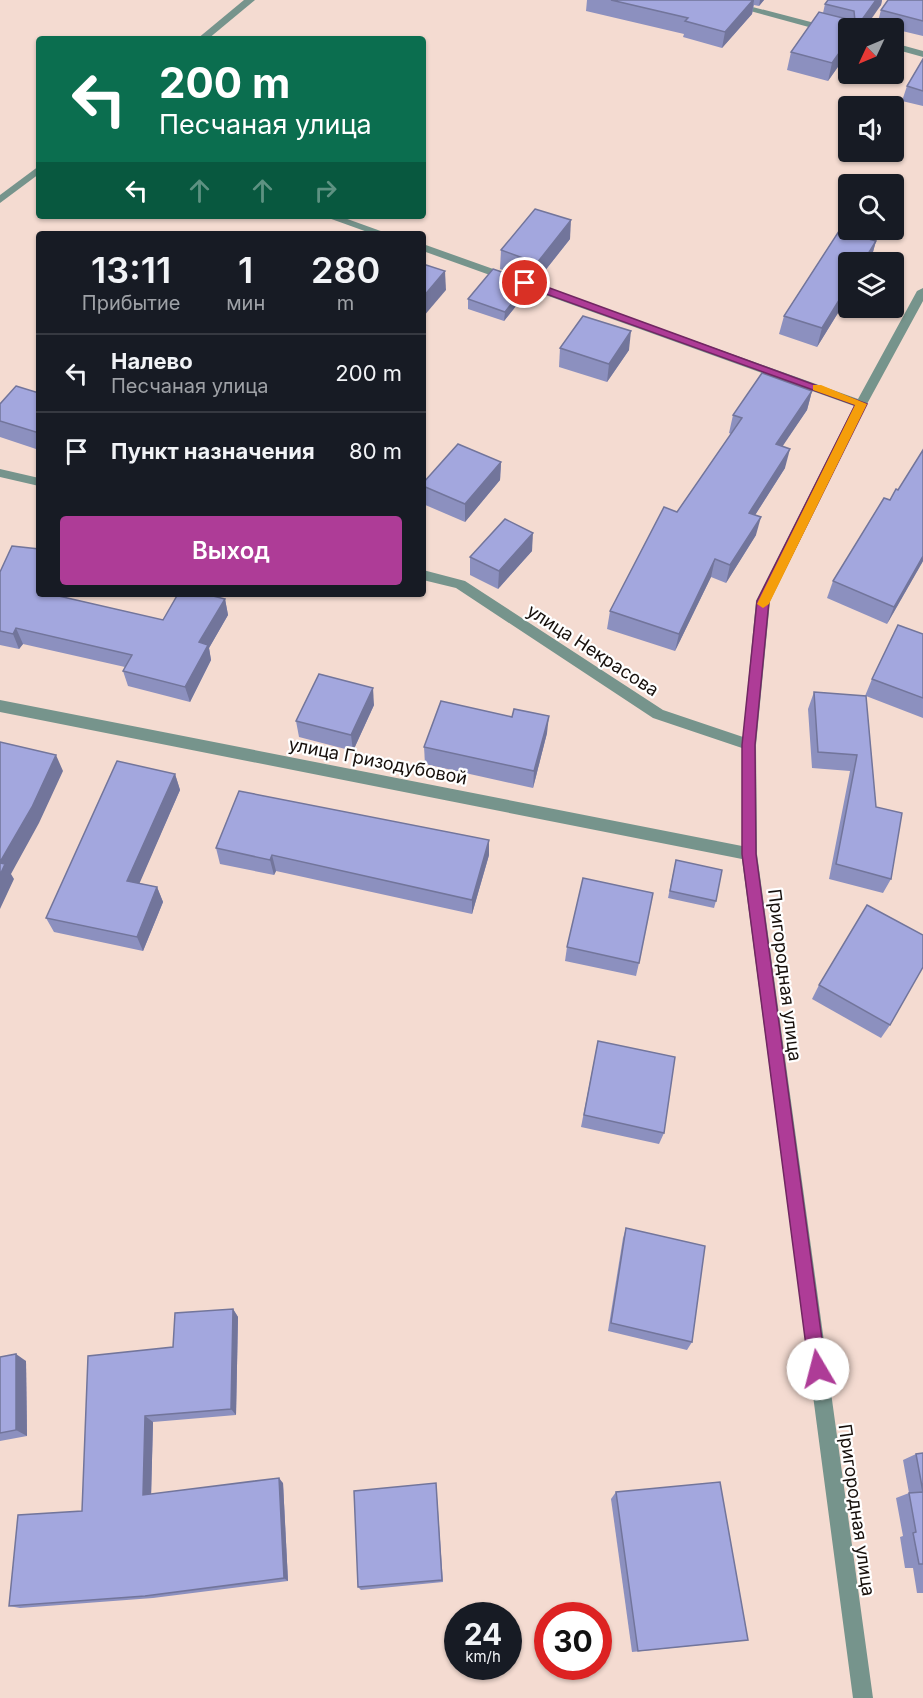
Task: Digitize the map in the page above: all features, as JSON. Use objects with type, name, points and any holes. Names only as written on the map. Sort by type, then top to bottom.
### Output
[{"type":"street","points":[[206,36],[250,0]]},
{"type":"street","points":[[716,0],[838,32]]},
{"type":"street","points":[[904,49],[923,54]]},
{"type":"street","points":[[0,200],[36,171]]},
{"type":"street","points":[[337,219],[375,231]]},
{"type":"street","points":[[426,248],[861,404]]},
{"type":"street","name":"Пригородная улица","points":[[863,1698],[749,854],[748,745],[763,601],[861,404],[923,291]]},
{"type":"street","points":[[0,473],[36,481]]},
{"type":"street","name":"улица Некрасова","points":[[426,576],[460,584],[658,714],[748,745]]},
{"type":"street","name":"улица Гризодубовой","points":[[0,706],[749,854]]},
{"type":"building","points":[[611,0],[753,0],[725,32],[685,21],[688,18]]},
{"type":"building","points":[[828,0],[876,0],[863,18],[855,18],[854,11],[825,4]]},
{"type":"building","points":[[888,0],[923,0],[923,21],[881,10]]},
{"type":"building","points":[[819,12],[843,18],[838,18],[838,55],[832,63],[791,52]]},
{"type":"building","points":[[923,59],[923,91],[907,86]]},
{"type":"building","points":[[535,209],[571,220],[537,263],[501,250]]},
{"type":"building","points":[[838,233],[838,240],[876,241],[869,252],[838,252],[838,302],[822,328],[784,316]]},
{"type":"building","points":[[426,265],[445,271],[426,293]]},
{"type":"building","points":[[493,269],[529,281],[505,312],[468,299]]},
{"type":"building","points":[[583,316],[631,331],[609,364],[560,348]]},
{"type":"building","points":[[762,373],[812,391],[776,444],[790,449],[749,513],[761,517],[730,565],[715,559],[679,634],[610,611],[664,507],[677,512],[742,418],[733,415]]},
{"type":"building","points":[[16,386],[36,392],[36,432],[0,421],[0,404]]},
{"type":"building","points":[[458,444],[501,462],[465,504],[426,487],[426,480]]},
{"type":"building","points":[[923,450],[923,556],[894,607],[833,581],[884,498],[890,500]]},
{"type":"building","points":[[505,519],[533,533],[499,571],[470,557]]},
{"type":"building","points":[[12,546],[36,549],[36,597],[63,597],[163,620],[176,597],[225,599],[199,642],[208,645],[185,687],[123,671],[132,655],[16,628],[13,634],[0,631],[0,572]]},
{"type":"building","points":[[898,625],[923,634],[923,698],[872,679]]},
{"type":"building","points":[[319,674],[373,688],[351,735],[296,721]]},
{"type":"building","points":[[814,692],[866,696],[876,807],[902,813],[891,879],[836,864],[857,755],[818,752]]},
{"type":"building","points":[[441,701],[512,717],[514,709],[549,716],[534,771],[424,747]]},
{"type":"building","points":[[0,742],[56,755],[32,807],[0,862]]},
{"type":"building","points":[[117,761],[175,774],[127,881],[157,887],[137,937],[46,918]]},
{"type":"building","points":[[239,791],[489,840],[472,900],[272,855],[270,860],[216,848]]},
{"type":"building","points":[[676,860],[722,870],[716,901],[670,891]]},
{"type":"building","points":[[0,863],[5,864],[0,875]]},
{"type":"building","points":[[583,878],[653,893],[639,963],[567,947]]},
{"type":"building","points":[[867,905],[923,935],[923,967],[890,1025],[819,985]]},
{"type":"building","points":[[598,1041],[675,1057],[664,1133],[584,1115]]},
{"type":"building","points":[[626,1228],[705,1246],[692,1342],[611,1323]]},
{"type":"building","points":[[233,1309],[231,1409],[145,1416],[143,1495],[279,1478],[284,1578],[145,1596],[9,1606],[18,1515],[82,1511],[88,1356],[173,1347],[175,1313]]},
{"type":"building","points":[[16,1354],[16,1430],[0,1433],[0,1357]]},
{"type":"building","points":[[923,1453],[923,1492],[916,1454]]},
{"type":"building","points":[[720,1482],[748,1640],[638,1651],[616,1492]]},
{"type":"building","points":[[436,1483],[442,1580],[358,1587],[354,1491]]},
{"type":"building","points":[[923,1492],[923,1564],[919,1564],[909,1493]]},
{"type":"slow traffic","points":[[763,604],[861,404],[817,388]]},
{"type":"route","points":[[525,283],[861,404],[763,601],[748,745],[749,854],[818,1369]]}]
